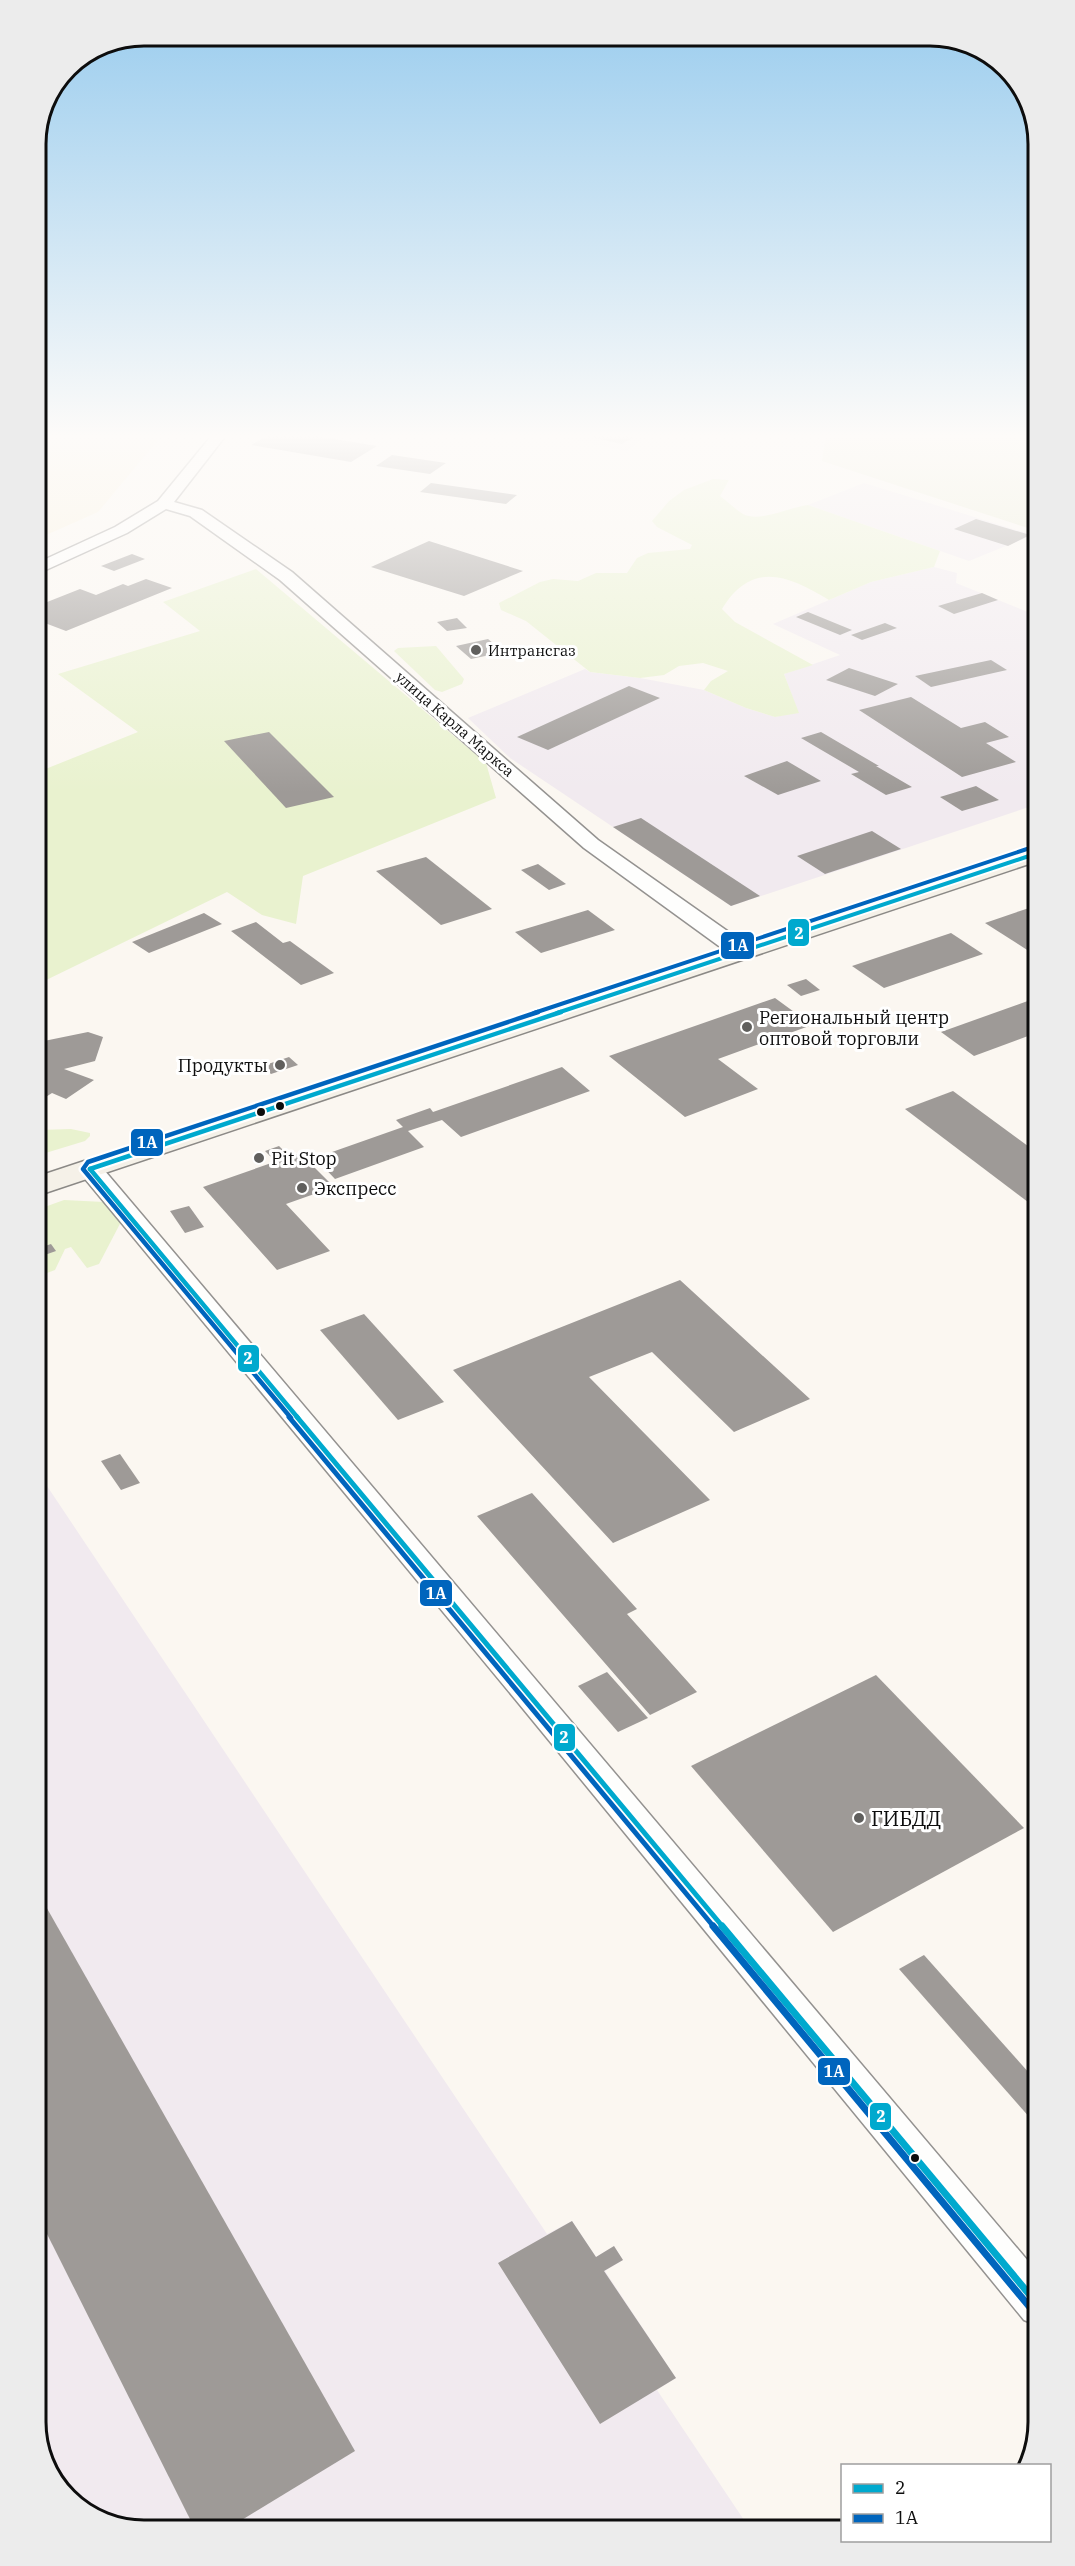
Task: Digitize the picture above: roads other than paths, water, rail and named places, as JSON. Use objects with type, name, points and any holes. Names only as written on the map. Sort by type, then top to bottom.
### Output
[{"type":"main road","points":[[47,1183],[1028,856]]},
{"type":"street","points":[[47,564],[70,554]]},
{"type":"street","name":"улица Карла Маркса","points":[[254,554],[286,576],[591,844],[742,952]]},
{"type":"street","points":[[90,1169],[1028,2293]]},
{"type":"place","name":"Интрансгаз","points":[[476,650]]},
{"type":"place","name":"Региональный центр оптовой торговли","points":[[747,1027]]},
{"type":"place","name":"Продукты","points":[[280,1065]]},
{"type":"place","name":"Pit Stop","points":[[259,1158]]},
{"type":"place","name":"Экспресс","points":[[302,1188]]},
{"type":"place","name":"ГИБДД","points":[[859,1818]]}]
